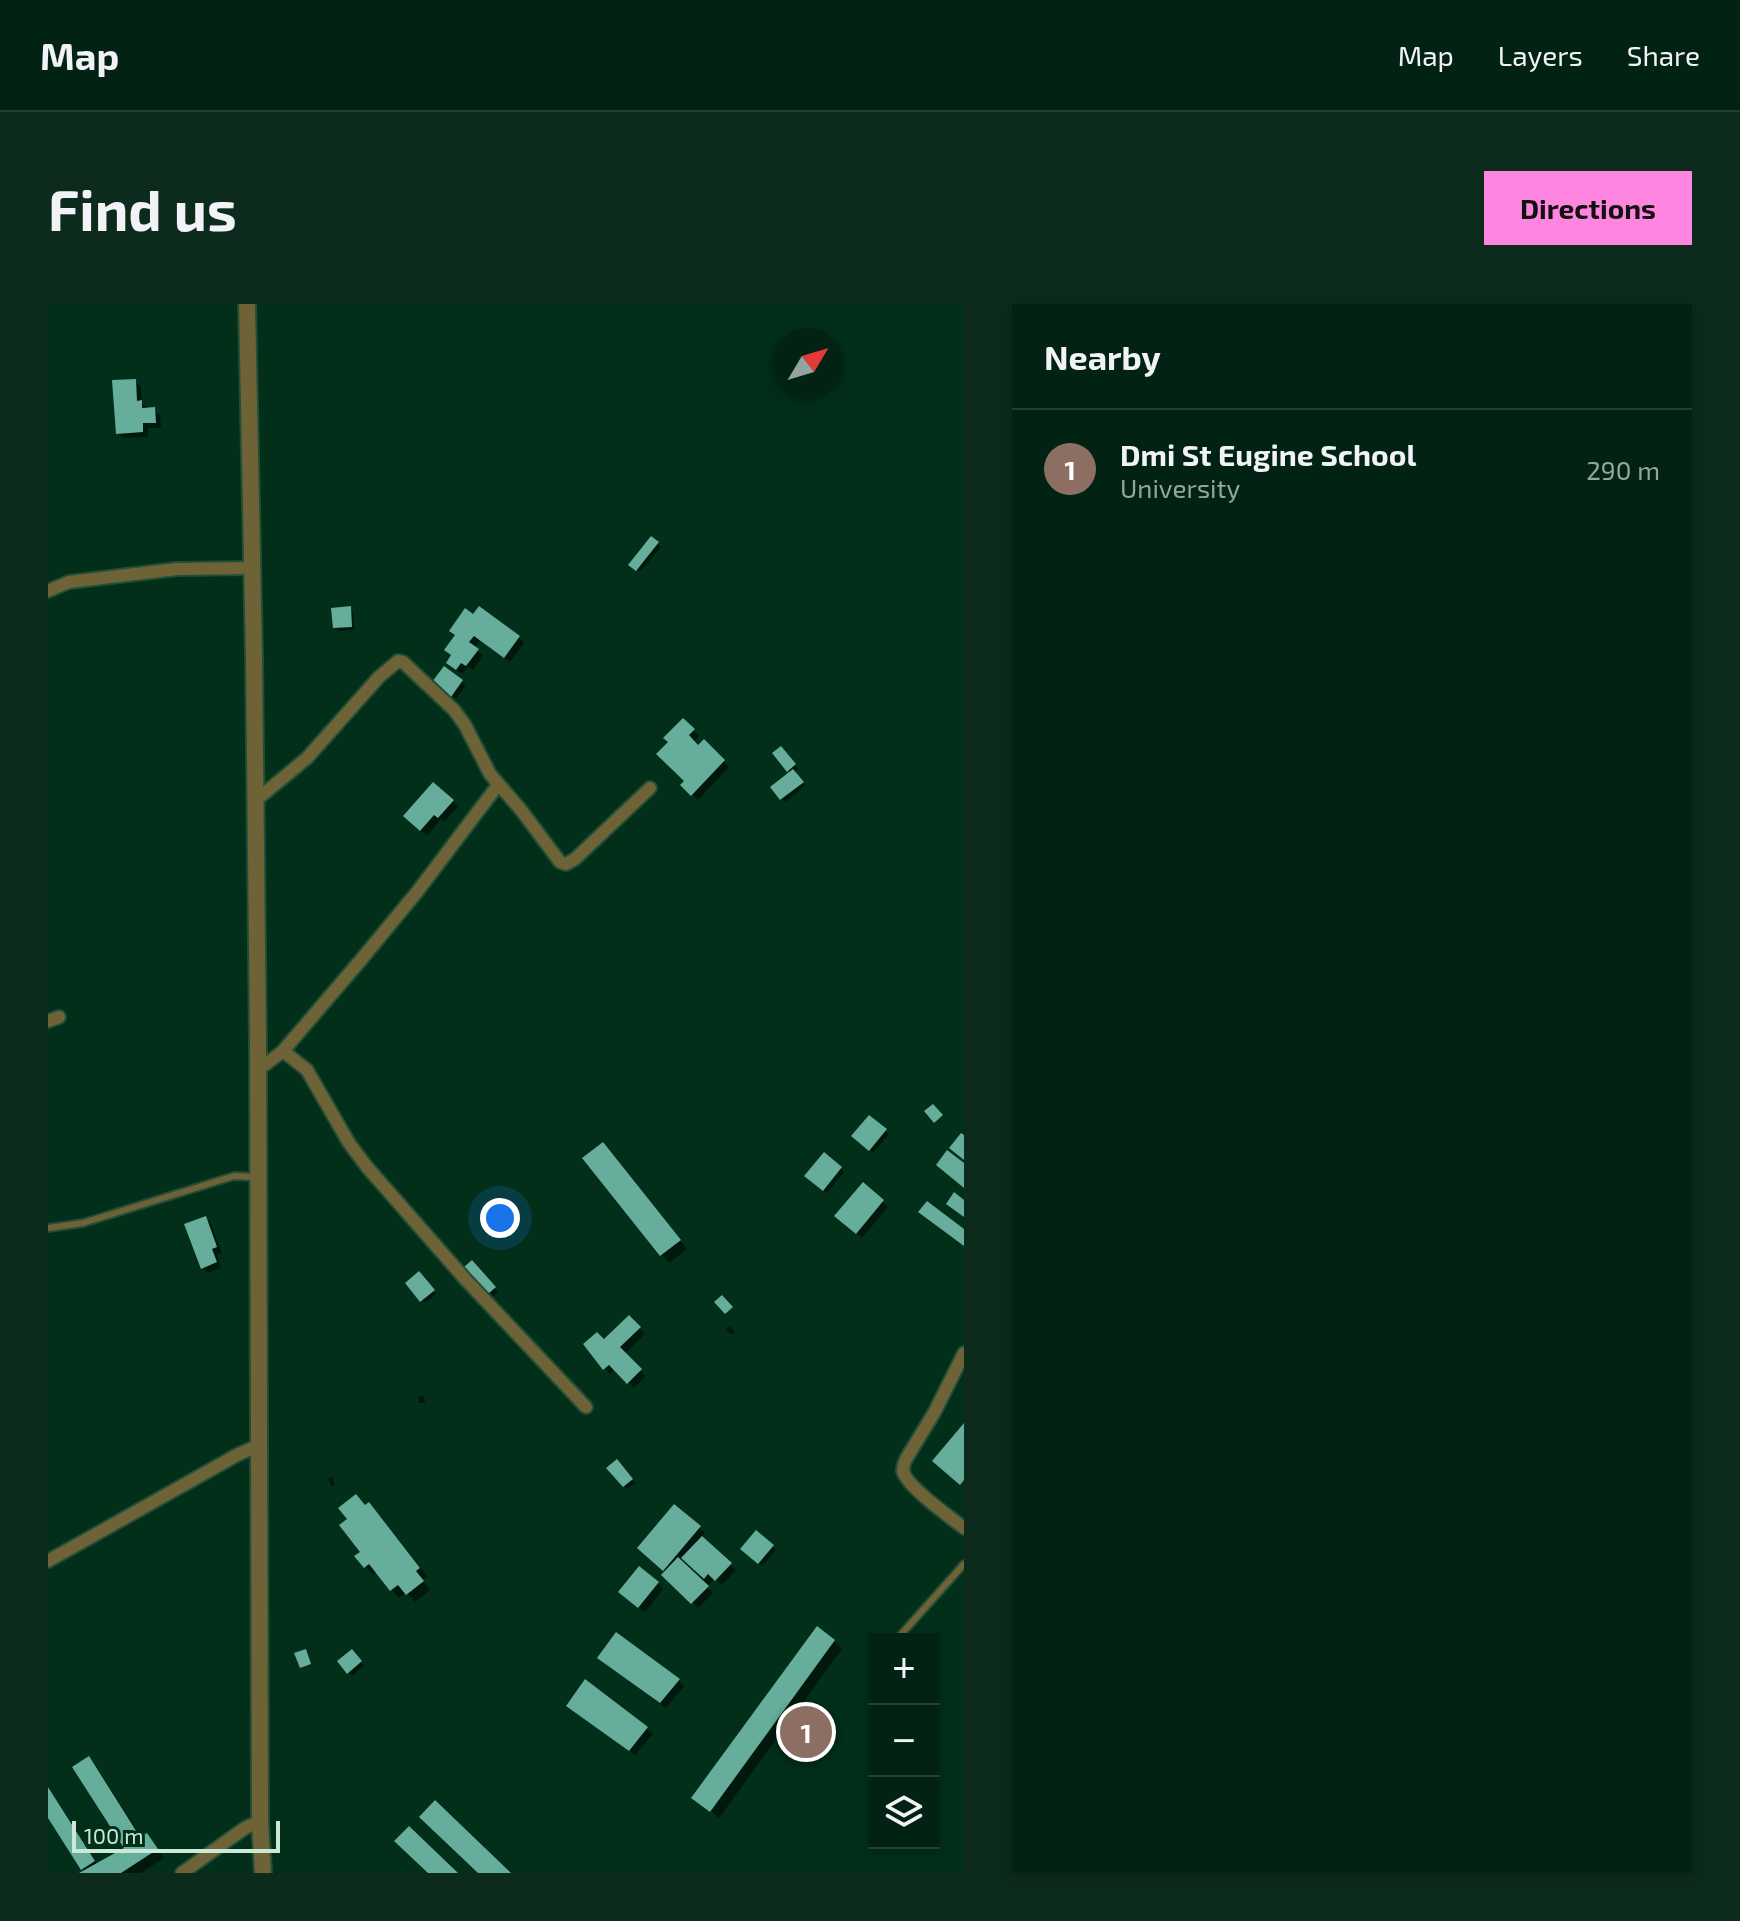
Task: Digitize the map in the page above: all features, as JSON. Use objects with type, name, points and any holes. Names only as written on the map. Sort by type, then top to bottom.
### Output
[{"type":"street","points":[[247,304],[258,1070],[260,1821],[263,1873]]},
{"type":"street","points":[[48,591],[69,582],[177,569],[252,568]]},
{"type":"street","points":[[255,801],[307,758],[379,677],[398,661],[403,662],[454,710],[498,785],[560,862],[566,864],[575,859],[650,788]]},
{"type":"street","points":[[258,1070],[283,1051],[417,892],[498,785]]},
{"type":"street","points":[[283,1051],[307,1070],[349,1143],[367,1167],[466,1280],[586,1407]]},
{"type":"street","points":[[964,1353],[903,1469],[914,1486],[964,1528]]},
{"type":"street","points":[[48,1561],[259,1445]]},
{"type":"street","points":[[182,1873],[245,1828],[260,1821]]},
{"type":"lane","points":[[48,1228],[83,1223],[234,1176],[258,1177]]},
{"type":"lane","points":[[902,1633],[964,1564]]},
{"type":"building","points":[[136,379],[137,401],[142,400],[142,408],[155,407],[156,423],[143,423],[143,432],[116,434],[112,380]]},
{"type":"building","points":[[651,536],[659,542],[636,571],[628,565]]},
{"type":"building","points":[[351,606],[352,627],[333,628],[331,608]]},
{"type":"building","points":[[479,606],[520,636],[504,658],[474,636],[469,642],[479,649],[466,666],[461,663],[456,670],[446,663],[451,655],[444,650],[455,635],[449,631],[465,608],[473,614]]},
{"type":"building","points":[[444,666],[463,680],[451,697],[432,682]]},
{"type":"building","points":[[683,718],[695,729],[689,735],[698,745],[704,739],[725,760],[691,796],[680,785],[684,781],[656,754],[668,742],[663,738]]},
{"type":"building","points":[[781,746],[796,764],[787,772],[772,753]]},
{"type":"building","points":[[793,769],[804,782],[780,800],[770,787]]},
{"type":"building","points":[[433,782],[454,800],[438,818],[434,815],[420,831],[403,816]]},
{"type":"building","points":[[933,1104],[943,1115],[934,1123],[924,1111]]},
{"type":"building","points":[[869,1115],[887,1129],[869,1151],[851,1136]]},
{"type":"building","points":[[961,1133],[964,1135],[964,1160],[949,1148]]},
{"type":"building","points":[[603,1142],[681,1240],[660,1256],[582,1158]]},
{"type":"building","points":[[947,1150],[964,1163],[964,1188],[936,1165]]},
{"type":"building","points":[[824,1152],[842,1167],[823,1191],[804,1176]]},
{"type":"building","points":[[863,1182],[884,1200],[856,1234],[834,1216]]},
{"type":"building","points":[[954,1192],[964,1200],[964,1217],[946,1204]]},
{"type":"building","points":[[927,1201],[964,1229],[964,1246],[918,1212]]},
{"type":"building","points":[[206,1216],[217,1247],[212,1249],[217,1262],[201,1269],[184,1224]]},
{"type":"building","points":[[472,1260],[496,1287],[488,1294],[464,1267]]},
{"type":"building","points":[[419,1271],[435,1290],[420,1302],[405,1283]]},
{"type":"building","points":[[722,1295],[733,1307],[725,1314],[714,1302]]},
{"type":"building","points":[[629,1315],[641,1327],[620,1347],[642,1369],[627,1384],[609,1365],[603,1370],[583,1344],[597,1332],[604,1339]]},
{"type":"building","points":[[964,1423],[964,1480],[960,1485],[932,1461]]},
{"type":"building","points":[[617,1459],[633,1479],[623,1487],[606,1468]]},
{"type":"building","points":[[356,1494],[365,1505],[369,1502],[420,1568],[416,1571],[424,1581],[406,1595],[398,1585],[390,1591],[369,1564],[364,1568],[354,1556],[360,1552],[339,1525],[347,1519],[338,1508]]},
{"type":"building","points":[[674,1504],[701,1526],[663,1571],[637,1548]]},
{"type":"building","points":[[756,1530],[774,1545],[758,1564],[740,1549]]},
{"type":"building","points":[[702,1536],[732,1563],[715,1581],[708,1574],[704,1579],[681,1558]]},
{"type":"building","points":[[678,1557],[709,1586],[691,1604],[661,1575]]},
{"type":"building","points":[[639,1566],[659,1582],[638,1608],[618,1592]]},
{"type":"building","points":[[817,1626],[835,1640],[710,1812],[691,1798]]},
{"type":"building","points":[[616,1632],[680,1679],[660,1703],[597,1658]]},
{"type":"building","points":[[306,1649],[311,1664],[300,1668],[294,1653]]},
{"type":"building","points":[[352,1649],[362,1661],[347,1674],[337,1661]]},
{"type":"building","points":[[585,1679],[648,1727],[629,1751],[566,1706]]},
{"type":"building","points":[[89,1756],[140,1837],[147,1833],[158,1849],[121,1873],[79,1873],[124,1848],[72,1767]]},
{"type":"building","points":[[48,1787],[95,1861],[81,1870],[48,1818]]},
{"type":"building","points":[[435,1800],[511,1873],[478,1873],[419,1817]]},
{"type":"building","points":[[409,1826],[458,1873],[428,1873],[394,1841]]},
{"type":"place","name":"Dmi St Eugine School","points":[[806,1732]]}]
